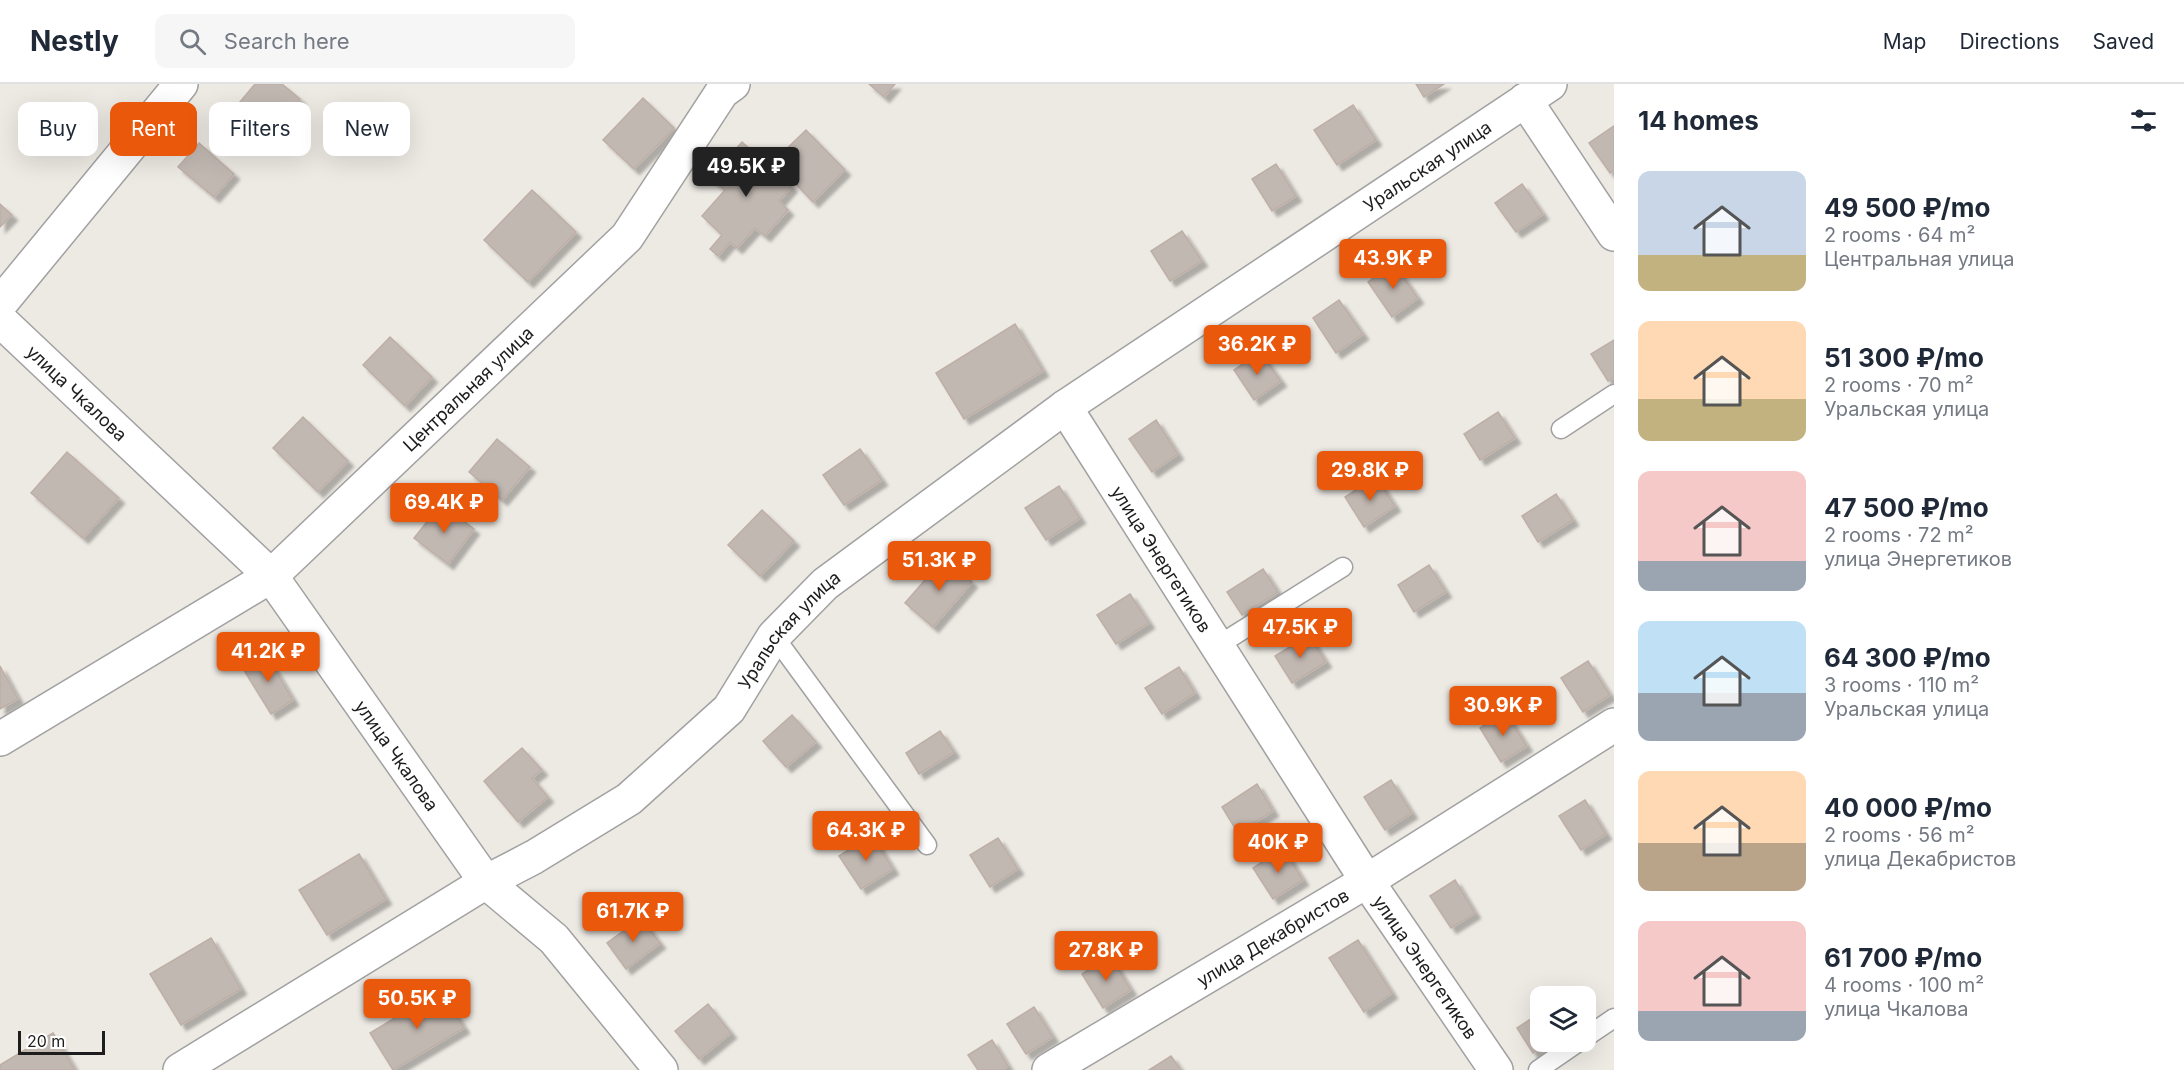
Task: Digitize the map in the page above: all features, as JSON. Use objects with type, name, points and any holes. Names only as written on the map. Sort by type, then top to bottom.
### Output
[{"type":"street","points":[[0,303],[181,84]]},
{"type":"street","name":"Центральная улица","points":[[0,739],[271,576],[627,237],[721,87]]},
{"type":"street","points":[[1537,92],[1614,234]]},
{"type":"street","name":"Уральская улица","points":[[180,1070],[486,882],[534,857],[629,800],[729,708],[774,636],[825,584],[1065,407],[1537,92]]},
{"type":"street","name":"улица Чкалова","points":[[0,320],[271,576],[486,882],[554,939],[661,1070]]},
{"type":"street","name":"улица Энергетиков","points":[[1065,407],[1367,881],[1496,1070]]},
{"type":"street","name":"улица Декабристов","points":[[1049,1070],[1367,881],[1614,725]]},
{"type":"lane","points":[[1561,429],[1614,394]]},
{"type":"lane","points":[[1217,646],[1343,567]]},
{"type":"lane","points":[[774,636],[927,845]]},
{"type":"lane","points":[[1596,1030],[1614,1018]]},
{"type":"lane","points":[[1538,1070],[1564,1052]]},
{"type":"building","points":[[255,84],[282,84],[300,99],[297,102],[240,102]]},
{"type":"building","points":[[869,84],[895,84],[884,97]]},
{"type":"building","points":[[1416,84],[1444,84],[1424,97]]},
{"type":"building","points":[[643,98],[674,128],[634,169],[603,140]]},
{"type":"building","points":[[1353,105],[1376,140],[1337,165],[1314,130]]},
{"type":"building","points":[[1614,126],[1614,170],[1610,173],[1589,143]]},
{"type":"building","points":[[806,130],[845,170],[813,202],[774,161]]},
{"type":"building","points":[[742,142],[792,186],[779,201],[788,210],[765,236],[755,228],[737,248],[730,242],[718,256],[710,249],[722,235],[702,216],[725,190],[710,178]]},
{"type":"building","points":[[199,143],[209,152],[209,156],[214,156],[234,174],[214,197],[178,167],[188,156],[197,156]]},
{"type":"building","points":[[1276,164],[1296,196],[1272,211],[1252,179]]},
{"type":"building","points":[[1522,184],[1543,214],[1516,232],[1495,203]]},
{"type":"building","points":[[532,190],[576,232],[528,282],[484,240]]},
{"type":"building","points":[[0,204],[12,215],[0,227]]},
{"type":"building","points":[[1182,231],[1202,261],[1170,281],[1151,251]]},
{"type":"building","points":[[1394,264],[1418,298],[1392,317],[1368,282]]},
{"type":"building","points":[[1339,300],[1363,334],[1336,353],[1313,318]]},
{"type":"building","points":[[1015,324],[1043,371],[964,419],[936,373]]},
{"type":"building","points":[[390,337],[432,377],[405,406],[363,365]]},
{"type":"building","points":[[1614,340],[1614,377],[1608,381],[1591,354]]},
{"type":"building","points":[[1260,352],[1281,381],[1254,400],[1234,370]]},
{"type":"building","points":[[1498,412],[1515,438],[1480,460],[1464,434]]},
{"type":"building","points":[[303,417],[348,461],[318,492],[273,448]]},
{"type":"building","points":[[1156,420],[1178,454],[1152,472],[1129,439]]},
{"type":"building","points":[[497,439],[530,467],[502,500],[469,472]]},
{"type":"building","points":[[860,449],[882,480],[844,505],[823,475]]},
{"type":"building","points":[[67,452],[119,498],[83,538],[31,493]]},
{"type":"building","points":[[1376,477],[1395,506],[1364,527],[1345,497]]},
{"type":"building","points":[[1059,486],[1080,518],[1046,540],[1025,508]]},
{"type":"building","points":[[1556,494],[1573,520],[1538,542],[1522,516]]},
{"type":"building","points":[[441,504],[474,529],[448,564],[414,538]]},
{"type":"building","points":[[762,510],[794,541],[760,576],[728,545]]},
{"type":"building","points":[[944,558],[972,582],[933,627],[905,603]]},
{"type":"building","points":[[1429,565],[1446,592],[1414,612],[1398,585]]},
{"type":"building","points":[[1263,569],[1278,592],[1242,615],[1227,592]]},
{"type":"building","points":[[1130,594],[1149,623],[1116,644],[1097,615]]},
{"type":"building","points":[[1309,635],[1326,662],[1292,683],[1275,656]]},
{"type":"building","points":[[265,653],[293,700],[271,714],[242,667]]},
{"type":"building","points":[[1588,661],[1610,695],[1583,712],[1561,678]]},
{"type":"building","points":[[0,666],[18,699],[0,709]]},
{"type":"building","points":[[1179,667],[1195,693],[1162,714],[1145,688]]},
{"type":"building","points":[[1505,712],[1527,746],[1501,762],[1480,728]]},
{"type":"building","points":[[792,715],[816,742],[786,767],[763,741]]},
{"type":"building","points":[[940,731],[954,752],[919,774],[906,753]]},
{"type":"building","points":[[522,748],[542,770],[532,778],[548,797],[518,822],[484,781]]},
{"type":"building","points":[[1391,780],[1412,813],[1385,830],[1364,797]]},
{"type":"building","points":[[1257,784],[1273,811],[1238,833],[1222,807]]},
{"type":"building","points":[[1585,800],[1606,834],[1581,850],[1559,816]]},
{"type":"building","points":[[872,835],[893,869],[861,889],[839,856]]},
{"type":"building","points":[[998,838],[1018,869],[990,887],[970,855]]},
{"type":"building","points":[[1283,848],[1303,880],[1273,899],[1253,868]]},
{"type":"building","points":[[359,854],[386,899],[327,935],[299,890]]},
{"type":"building","points":[[1455,880],[1475,913],[1451,928],[1430,896]]},
{"type":"building","points":[[641,918],[660,943],[626,969],[607,943]]},
{"type":"building","points":[[211,938],[241,989],[181,1025],[150,974]]},
{"type":"building","points":[[1358,940],[1392,993],[1364,1012],[1329,958]]},
{"type":"building","points":[[1110,956],[1131,990],[1103,1008],[1082,974]]},
{"type":"building","points":[[441,990],[464,1028],[393,1070],[370,1033]]},
{"type":"building","points":[[708,1004],[731,1033],[699,1059],[675,1031]]},
{"type":"building","points":[[1034,1007],[1053,1037],[1026,1054],[1007,1024]]},
{"type":"building","points":[[1530,1020],[1530,1048],[1517,1028]]},
{"type":"building","points":[[53,1033],[75,1070],[0,1070],[0,1065]]},
{"type":"building","points":[[992,1040],[1008,1066],[1002,1070],[978,1070],[968,1055]]},
{"type":"building","points":[[1171,1056],[1181,1070],[1149,1070]]}]
